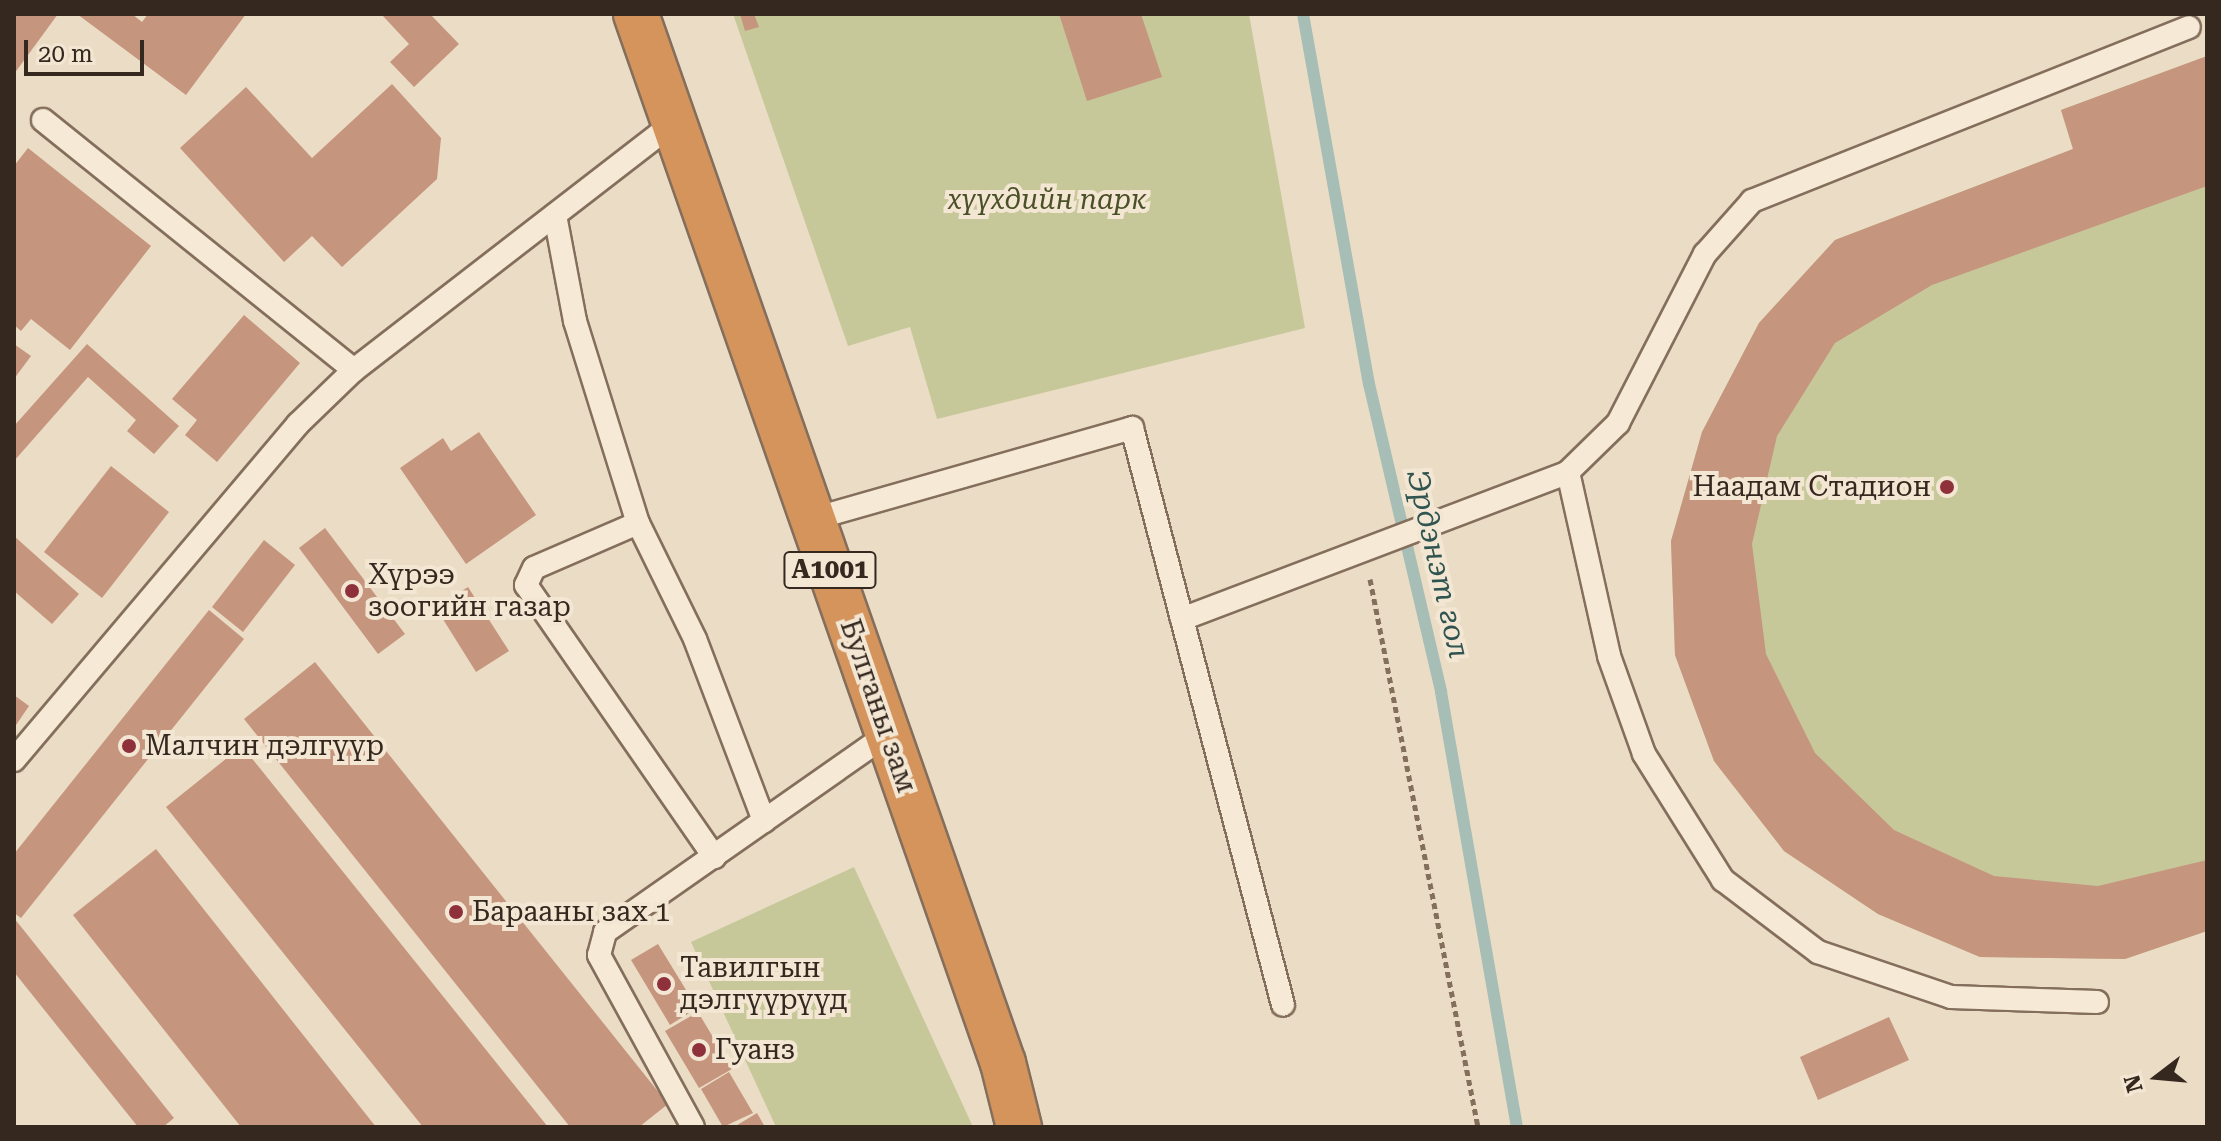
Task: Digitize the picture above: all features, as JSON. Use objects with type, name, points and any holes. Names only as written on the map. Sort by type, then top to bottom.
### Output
[{"type":"highway","name":"Булганы зам","points":[[636,14],[677,120],[1019,1127]]},
{"type":"lane","points":[[1182,619],[1568,472],[1618,423],[1705,254],[1752,201],[2189,27]]},
{"type":"lane","points":[[43,120],[354,370]]},
{"type":"lane","points":[[14,760],[298,424],[354,370],[677,120]]},
{"type":"lane","points":[[555,215],[575,321],[638,523],[695,639],[764,821]]},
{"type":"lane","points":[[813,519],[1132,428],[1283,1005]]},
{"type":"lane","points":[[1568,472],[1609,656],[1644,754],[1723,880],[1818,952],[1951,997],[2097,1002]]},
{"type":"lane","points":[[638,523],[534,568],[526,585],[714,857]]},
{"type":"lane","points":[[693,1127],[599,955],[605,932],[888,734]]},
{"type":"path","points":[[1364,552],[1478,1127]]},
{"type":"green space","name":"хүүхдийн парк","points":[[733,14],[1249,14],[1305,328],[937,419],[910,327],[848,346]]},
{"type":"green space","name":"Наадам Стадион","points":[[2207,56],[2207,931],[2125,959],[1980,957],[1878,914],[1784,851],[1714,761],[1675,655],[1671,541],[1702,432],[1759,323],[1835,240],[2073,149],[2061,110]]},
{"type":"green space","points":[[854,867],[973,1127],[776,1127],[691,942]]},
{"type":"building","points":[[14,14],[58,14],[14,74]]},
{"type":"building","points":[[77,14],[132,14],[142,22],[148,14],[246,14],[186,95]]},
{"type":"building","points":[[430,14],[459,44],[414,87],[390,62],[409,44],[383,16]]},
{"type":"building","points":[[740,14],[754,14],[759,27],[745,31]]},
{"type":"building","points":[[1059,14],[1141,14],[1162,77],[1087,101]]},
{"type":"building","points":[[2207,56],[2207,186],[1932,285],[1835,343],[1777,436],[1752,544],[1766,654],[1815,753],[1894,830],[1994,876],[2098,886],[2207,860],[2207,931],[2125,959],[1980,957],[1878,914],[1784,851],[1714,761],[1675,655],[1671,541],[1702,432],[1759,323],[1835,240],[2073,149],[2061,110]]},
{"type":"building","points":[[392,84],[441,138],[437,179],[342,267],[312,236],[284,262],[180,148],[246,87],[312,158]]},
{"type":"building","points":[[28,148],[151,246],[70,350],[31,319],[21,331],[14,325],[14,166]]},
{"type":"building","points":[[244,315],[300,363],[217,462],[185,435],[197,420],[172,399]]},
{"type":"building","points":[[14,344],[31,356],[14,379]]},
{"type":"building","points":[[87,344],[179,426],[154,454],[127,431],[136,420],[88,377],[14,461],[14,426]]},
{"type":"building","points":[[479,432],[536,515],[466,564],[400,468],[443,438],[451,451]]},
{"type":"building","points":[[111,466],[169,512],[102,598],[44,552]]},
{"type":"building","name":"Хүрээ зоогийн газар","points":[[325,528],[405,634],[378,654],[299,548]]},
{"type":"building","points":[[14,536],[79,594],[52,624],[14,591]]},
{"type":"building","points":[[264,540],[295,565],[243,632],[212,607]]},
{"type":"building","points":[[468,587],[509,651],[476,672],[436,608]]},
{"type":"building","name":"Малчин дэлгүүр","points":[[209,610],[244,639],[21,918],[14,913],[14,854]]},
{"type":"building","name":"Барааны зах 1","points":[[315,662],[668,1104],[639,1127],[570,1127],[244,719]]},
{"type":"building","points":[[14,695],[29,706],[14,728]]},
{"type":"building","points":[[242,746],[548,1127],[423,1127],[166,807]]},
{"type":"building","points":[[156,849],[376,1127],[241,1127],[73,915]]},
{"type":"building","points":[[14,918],[174,1118],[163,1127],[138,1127],[14,972]]},
{"type":"building","name":"Тавилгын дэлгүүрүүд","points":[[658,944],[697,1008],[670,1025],[631,960]]},
{"type":"building","name":"Гуанз","points":[[698,1012],[732,1069],[699,1088],[665,1031]]},
{"type":"building","points":[[1889,1017],[1909,1060],[1818,1100],[1800,1057]]},
{"type":"building","points":[[729,1072],[753,1113],[723,1127],[701,1089]]},
{"type":"building","points":[[757,1113],[765,1127],[734,1127]]},
{"type":"waterway","name":"Эрдэнэт гол","points":[[1303,14],[1369,384],[1441,692],[1517,1127]]},
{"type":"place","name":"Наадам Стадион","points":[[1947,487]]},
{"type":"place","name":"Хүрээ зоогийн газар","points":[[352,591]]},
{"type":"place","name":"Малчин дэлгүүр","points":[[129,746]]},
{"type":"place","name":"Барааны зах 1","points":[[456,912]]},
{"type":"place","name":"Тавилгын дэлгүүрүүд","points":[[664,984]]},
{"type":"place","name":"Гуанз","points":[[699,1050]]}]
